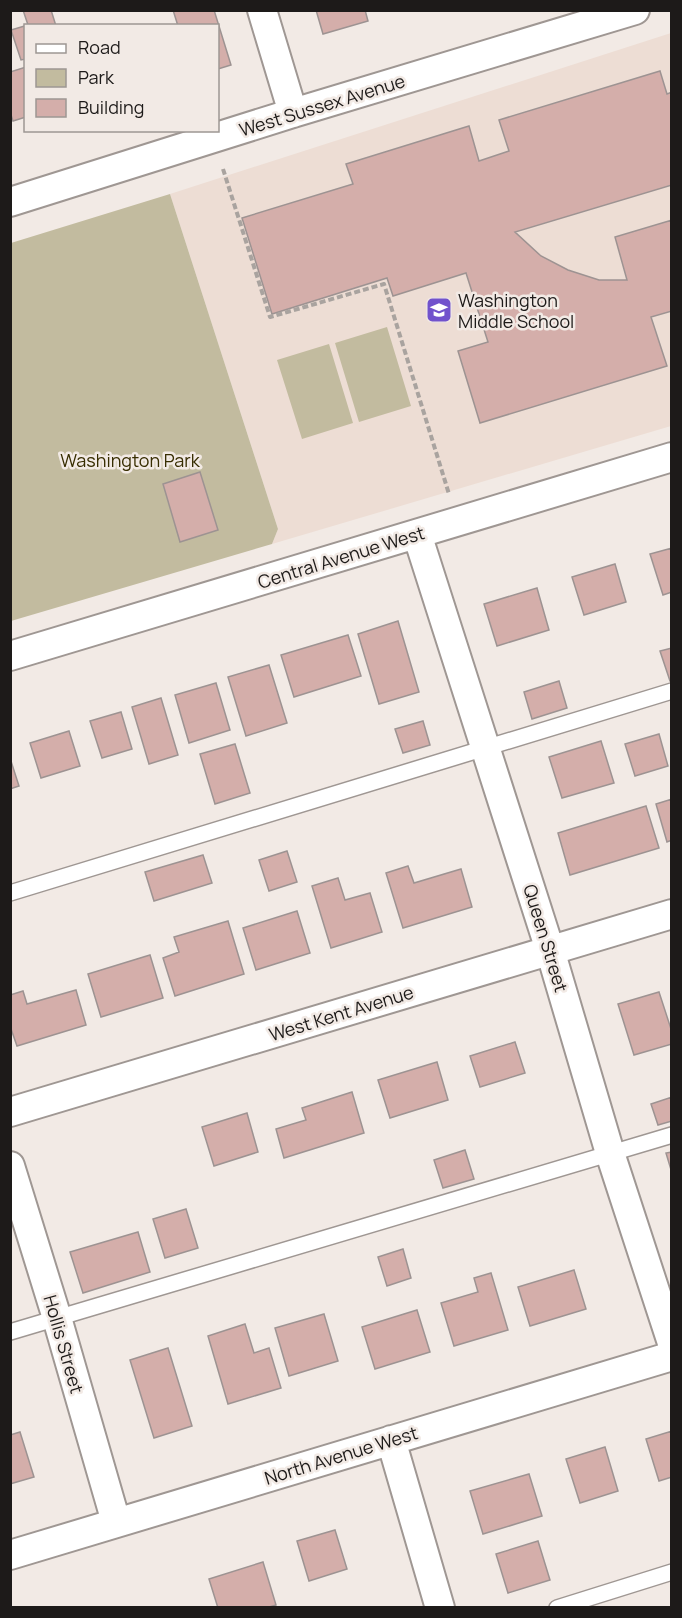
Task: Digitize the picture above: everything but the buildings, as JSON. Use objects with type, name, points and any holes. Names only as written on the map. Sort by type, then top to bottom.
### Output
[{"type":"street","points":[[262,10],[294,113]]},
{"type":"street","name":"West Sussex Avenue","points":[[10,202],[635,10]]},
{"type":"street","name":"Central Avenue West","points":[[10,656],[672,457]]},
{"type":"street","name":"Queen Street","points":[[417,534],[550,950],[610,1153],[672,1343]]},
{"type":"street","name":"West Kent Avenue","points":[[10,1112],[672,915]]},
{"type":"street","name":"Hollis Street","points":[[10,1166],[116,1522]]},
{"type":"street","name":"North Avenue West","points":[[10,1555],[672,1356]]},
{"type":"street","points":[[391,1440],[440,1608]]},
{"type":"lane","points":[[10,892],[672,691]]},
{"type":"lane","points":[[10,1332],[672,1135]]},
{"type":"lane","points":[[557,1608],[672,1572]]},
{"type":"path","points":[[223,169],[270,317],[384,284],[449,494]]},
{"type":"shaded area","name":"Washington Middle School","points":[[671,33],[671,426],[272,544],[278,529],[170,194]]},
{"type":"green space","name":"Washington Park","points":[[170,194],[278,529],[272,544],[11,621],[11,243]]},
{"type":"green space","points":[[387,327],[411,406],[359,422],[335,343]]},
{"type":"green space","points":[[329,344],[353,423],[302,439],[277,360]]},
{"type":"place","name":"Washington Middle School","points":[[439,310]]}]
